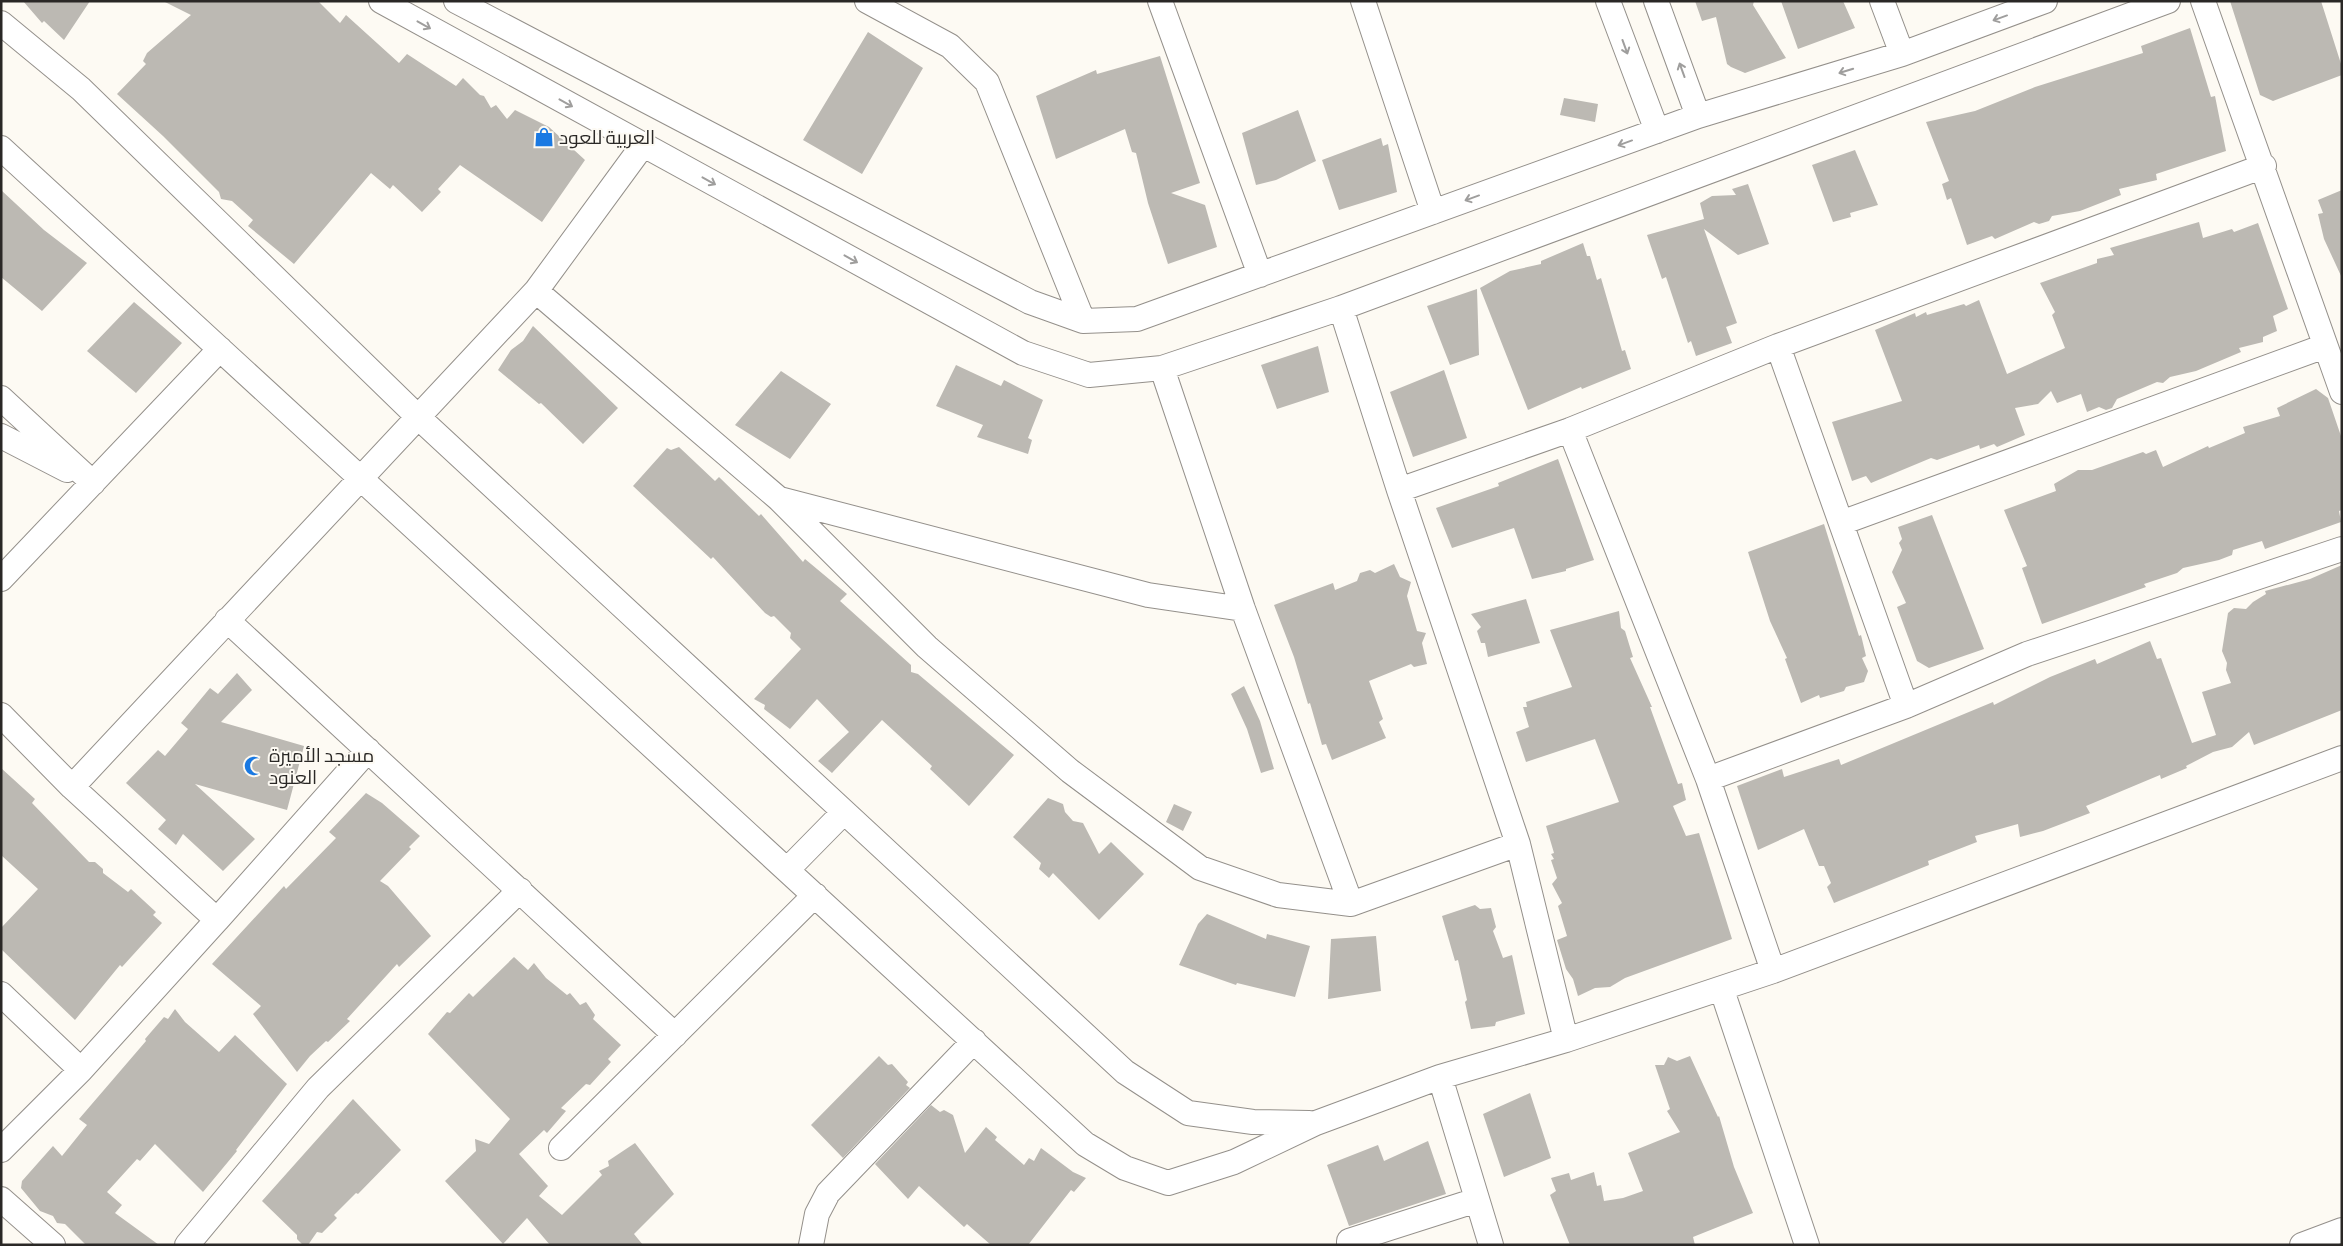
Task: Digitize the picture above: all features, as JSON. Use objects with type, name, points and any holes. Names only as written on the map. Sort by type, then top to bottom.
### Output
[{"type":"street","points":[[381,1],[1023,353],[1089,375],[1162,368],[1341,308],[2168,1]]},
{"type":"street","points":[[456,1],[1030,302],[1083,321],[1137,319],[1698,116],[1902,54],[2045,1]]},
{"type":"street","points":[[868,1],[950,46],[987,82],[1083,321]]},
{"type":"street","points":[[1160,1],[1260,275]]},
{"type":"street","points":[[1363,1],[1433,212]]},
{"type":"street","points":[[1608,1],[1657,131]]},
{"type":"street","points":[[1656,1],[1698,116]]},
{"type":"street","points":[[1882,1],[1902,54]]},
{"type":"street","points":[[2204,1],[2264,166],[2342,392]]},
{"type":"street","points":[[1,23],[82,89],[418,417],[1125,1072],[1188,1113],[1253,1122],[1316,1123]]},
{"type":"street","points":[[72,787],[536,291],[643,145]]},
{"type":"street","points":[[1,148],[1086,1144],[1125,1168],[1168,1183],[1234,1162],[1316,1123],[1440,1077],[1566,1040],[1722,990],[2342,758]]},
{"type":"street","points":[[1399,490],[1570,430],[1778,346],[2264,166]]},
{"type":"street","points":[[536,291],[779,499],[927,647],[1070,771],[1200,868],[1278,896],[1351,904],[1518,844]]},
{"type":"street","points":[[1341,308],[1399,490],[1518,844],[1566,1040]]},
{"type":"street","points":[[1778,346],[1906,706]]},
{"type":"street","points":[[1841,523],[2325,346]]},
{"type":"street","points":[[1,579],[220,349]]},
{"type":"street","points":[[1162,368],[1243,609],[1351,904]]},
{"type":"street","points":[[1,398],[93,483]]},
{"type":"street","points":[[1570,430],[1708,779],[1773,971]]},
{"type":"street","points":[[1,436],[93,483]]},
{"type":"street","points":[[779,499],[1148,595],[1243,609]]},
{"type":"street","points":[[1708,779],[1906,706],[2027,654],[2342,548]]},
{"type":"street","points":[[228,620],[675,1035]]},
{"type":"street","points":[[1,715],[72,787],[217,920]]},
{"type":"street","points":[[1,1150],[81,1070],[368,750]]},
{"type":"street","points":[[787,870],[844,812]]},
{"type":"street","points":[[187,1245],[318,1088],[520,890]]},
{"type":"street","points":[[561,1148],[815,895]]},
{"type":"street","points":[[1722,990],[1807,1245]]},
{"type":"street","points":[[1,994],[81,1070]]},
{"type":"street","points":[[811,1245],[817,1214],[828,1193],[974,1041]]},
{"type":"street","points":[[1440,1077],[1491,1245]]},
{"type":"street","points":[[1,1199],[53,1245]]},
{"type":"street","points":[[1349,1245],[1349,1241],[1477,1200]]},
{"type":"street","points":[[2302,1245],[2342,1230]]},
{"type":"building","points":[[23,1],[90,1],[64,40],[44,21],[42,23]]},
{"type":"building","points":[[163,1],[318,1],[340,23],[346,15],[399,63],[407,54],[456,86],[463,78],[480,95],[484,96],[491,108],[496,105],[507,119],[515,110],[549,127],[585,160],[542,222],[460,165],[438,189],[441,192],[422,212],[393,185],[390,189],[371,173],[294,264],[248,226],[253,220],[232,201],[221,199],[219,192],[163,136],[117,94],[146,64],[143,61],[147,53],[191,15]]},
{"type":"building","points":[[1695,1],[1754,1],[1753,5],[1786,58],[1745,73],[1731,67],[1727,64],[1716,17],[1702,21]]},
{"type":"building","points":[[1781,1],[1843,1],[1855,28],[1798,49]]},
{"type":"building","points":[[2230,1],[2321,1],[2342,67],[2342,75],[2273,101],[2260,95]]},
{"type":"building","points":[[2190,28],[2211,97],[2215,96],[2226,151],[2156,174],[2157,180],[2119,189],[2121,195],[2080,211],[2052,216],[2049,221],[2039,224],[2034,222],[1995,239],[1992,236],[1967,245],[1951,198],[1947,200],[1942,184],[1949,181],[1926,122],[1975,111],[2035,87],[2143,53],[2141,46]]},
{"type":"building","points":[[868,32],[923,68],[862,174],[803,140]]},
{"type":"building","points":[[1160,56],[1200,183],[1171,193],[1205,205],[1217,247],[1168,264],[1148,203],[1136,153],[1132,152],[1125,129],[1056,159],[1036,96],[1096,70],[1097,74]]},
{"type":"building","points":[[1564,98],[1598,104],[1595,122],[1560,115]]},
{"type":"building","points":[[1298,110],[1316,161],[1276,180],[1256,185],[1242,133]]},
{"type":"building","points":[[1381,138],[1383,146],[1388,144],[1397,192],[1339,210],[1322,160]]},
{"type":"building","points":[[1855,150],[1878,205],[1850,213],[1851,217],[1833,222],[1812,165]]},
{"type":"building","points":[[1748,184],[1769,244],[1738,255],[1704,229],[1737,323],[1726,327],[1732,343],[1696,356],[1691,341],[1688,343],[1666,277],[1662,279],[1647,235],[1704,219],[1700,203],[1712,196],[1736,195],[1732,189]]},
{"type":"building","points":[[1,190],[44,230],[87,263],[42,311],[1,277]]},
{"type":"building","points":[[2342,190],[2342,278],[2324,239],[2318,214],[2323,213],[2318,200]]},
{"type":"building","points":[[2199,222],[2203,238],[2232,229],[2234,232],[2258,223],[2288,309],[2273,316],[2277,331],[2263,337],[2263,342],[2239,348],[2241,352],[2196,371],[2170,377],[2163,383],[2157,382],[2117,399],[2112,408],[2106,410],[2099,407],[2087,412],[2081,394],[2057,403],[2051,391],[2038,404],[2015,408],[2025,435],[1997,447],[1994,444],[1980,449],[1979,445],[1937,460],[1931,458],[1871,483],[1866,476],[1852,481],[1832,422],[1902,401],[1875,330],[1915,313],[1916,317],[1926,312],[1927,315],[1964,304],[1966,306],[1979,300],[2007,374],[2065,348],[2052,315],[2055,312],[2040,283],[2097,263],[2097,259],[2114,255],[2110,248]]},
{"type":"building","points":[[1583,243],[1587,256],[1590,256],[1597,280],[1601,278],[1622,351],[1625,350],[1631,369],[1582,389],[1581,387],[1528,410],[1480,288],[1510,271],[1541,264],[1541,261]]},
{"type":"building","points":[[1477,289],[1479,355],[1450,365],[1427,306]]},
{"type":"building","points":[[134,302],[182,343],[136,393],[87,351]]},
{"type":"building","points":[[533,326],[618,408],[583,444],[541,403],[539,404],[498,370],[511,350],[523,341]]},
{"type":"building","points":[[1318,346],[1329,392],[1277,409],[1261,365]]},
{"type":"building","points":[[956,365],[1001,386],[1004,380],[1043,400],[1028,438],[1032,440],[1028,454],[977,437],[983,425],[936,406]]},
{"type":"building","points":[[1444,370],[1467,438],[1413,457],[1390,392]]},
{"type":"building","points":[[781,371],[831,404],[790,459],[735,425]]},
{"type":"building","points":[[2316,389],[2328,398],[2342,439],[2342,510],[2339,511],[2341,522],[2265,549],[2262,541],[2233,550],[2232,555],[2183,568],[2177,573],[2144,584],[2146,587],[2042,624],[2022,568],[2027,566],[2004,510],[2056,491],[2054,484],[2078,470],[2092,470],[2143,452],[2146,454],[2156,450],[2163,467],[2208,446],[2209,448],[2245,433],[2243,427],[2280,416],[2277,408]]},
{"type":"building","points":[[679,447],[715,481],[719,477],[759,516],[761,514],[803,562],[805,559],[847,594],[840,601],[911,665],[911,672],[918,674],[1014,755],[969,806],[930,769],[932,766],[882,720],[832,773],[818,761],[849,732],[817,699],[790,729],[764,709],[765,705],[754,699],[801,649],[790,638],[791,633],[774,616],[771,617],[765,613],[713,557],[711,559],[633,486],[667,448],[671,450]]},
{"type":"building","points":[[1558,459],[1594,560],[1566,569],[1566,571],[1532,579],[1514,528],[1452,548],[1436,508],[1499,486],[1498,483]]},
{"type":"building","points":[[1932,515],[1984,649],[1929,668],[1917,661],[1897,607],[1906,603],[1892,572],[1902,550],[1899,543],[1902,539],[1898,527]]},
{"type":"building","points":[[1824,524],[1859,636],[1861,635],[1866,656],[1862,658],[1868,671],[1864,682],[1846,687],[1844,691],[1820,698],[1819,695],[1801,703],[1785,659],[1787,658],[1770,621],[1748,552]]},
{"type":"building","points":[[1394,564],[1400,577],[1411,582],[1407,596],[1417,631],[1426,633],[1422,643],[1427,664],[1414,667],[1411,664],[1369,681],[1383,719],[1379,722],[1386,738],[1332,760],[1326,744],[1322,745],[1310,703],[1308,704],[1294,657],[1274,605],[1333,583],[1335,590],[1357,581],[1360,573],[1370,570],[1375,573]]},
{"type":"building","points":[[2342,565],[2342,710],[2254,745],[2249,732],[2232,747],[2213,752],[2186,766],[2187,768],[2161,779],[2160,775],[2086,806],[2090,813],[2043,831],[2020,837],[2018,824],[1975,836],[1977,842],[1928,861],[1929,865],[1834,903],[1827,887],[1831,883],[1824,866],[1819,866],[1804,829],[1758,850],[1737,786],[1782,769],[1784,777],[1839,759],[1841,765],[1993,702],[1994,705],[2050,677],[2095,659],[2097,664],[2150,641],[2157,659],[2161,658],[2192,743],[2216,735],[2202,692],[2231,683],[2226,670],[2227,663],[2222,651],[2228,613],[2234,608],[2246,609],[2266,594],[2265,591],[2310,579]]},
{"type":"building","points":[[1526,599],[1540,643],[1488,657],[1485,643],[1481,643],[1477,631],[1481,627],[1471,614]]},
{"type":"building","points":[[1619,611],[1621,628],[1625,631],[1633,657],[1630,658],[1652,707],[1650,707],[1678,784],[1682,783],[1686,800],[1673,806],[1686,836],[1699,833],[1732,939],[1625,978],[1610,987],[1595,988],[1578,996],[1573,979],[1566,969],[1557,940],[1567,936],[1558,906],[1562,903],[1552,884],[1557,878],[1551,860],[1554,859],[1551,854],[1554,853],[1546,826],[1619,802],[1595,739],[1526,762],[1516,732],[1529,727],[1523,707],[1527,707],[1526,702],[1572,687],[1550,630]]},
{"type":"building","points":[[237,673],[252,690],[221,722],[304,746],[287,810],[195,784],[255,839],[223,871],[183,834],[176,845],[158,829],[166,820],[126,783],[158,750],[165,756],[188,729],[181,723],[210,688],[218,694]]},
{"type":"building","points":[[1244,686],[1260,721],[1274,769],[1261,773],[1247,729],[1231,694]]},
{"type":"building","points":[[1,768],[35,799],[32,803],[89,862],[95,862],[103,869],[103,873],[128,892],[131,889],[156,912],[153,915],[162,923],[122,967],[120,965],[75,1020],[1,949],[1,928],[38,889],[1,855]]},
{"type":"building","points":[[366,793],[382,803],[420,836],[409,847],[411,849],[380,881],[388,886],[431,936],[399,967],[397,964],[347,1019],[350,1021],[310,1056],[297,1072],[253,1014],[261,1006],[212,964],[284,886],[286,889],[336,838],[329,832]]},
{"type":"building","points":[[1048,798],[1063,804],[1065,812],[1073,821],[1083,823],[1099,854],[1111,842],[1144,874],[1099,920],[1053,873],[1049,878],[1039,869],[1041,863],[1013,837]]},
{"type":"building","points":[[1174,804],[1192,812],[1183,831],[1166,822]]},
{"type":"building","points":[[1475,905],[1480,909],[1491,908],[1496,927],[1493,931],[1503,958],[1512,955],[1525,1014],[1496,1022],[1495,1026],[1471,1029],[1458,960],[1455,961],[1442,916]]},
{"type":"building","points":[[1207,914],[1266,939],[1267,934],[1310,946],[1295,997],[1237,983],[1236,985],[1179,965],[1198,924]]},
{"type":"building","points":[[1376,936],[1381,991],[1328,999],[1331,939]]},
{"type":"building","points":[[514,957],[528,970],[534,963],[546,978],[567,995],[570,993],[580,1005],[586,1002],[595,1015],[593,1019],[621,1045],[608,1059],[611,1062],[590,1085],[586,1084],[561,1108],[566,1111],[547,1133],[544,1130],[519,1154],[548,1186],[539,1196],[562,1215],[602,1175],[599,1171],[609,1166],[608,1161],[635,1143],[674,1194],[634,1234],[643,1245],[550,1245],[527,1218],[503,1244],[445,1181],[476,1151],[475,1139],[489,1144],[510,1119],[428,1034],[447,1012],[450,1013],[469,993],[473,997]]},
{"type":"building","points":[[175,1009],[185,1022],[219,1052],[235,1035],[287,1084],[237,1151],[203,1192],[155,1144],[140,1161],[137,1159],[107,1192],[122,1205],[115,1213],[159,1245],[86,1245],[65,1224],[57,1223],[53,1216],[40,1211],[21,1188],[22,1181],[53,1146],[62,1156],[87,1125],[79,1119],[146,1041],[145,1039],[164,1017],[168,1019]]},
{"type":"building","points":[[879,1056],[888,1065],[892,1064],[908,1082],[906,1085],[910,1088],[843,1158],[811,1125]]},
{"type":"building","points":[[1690,1056],[1719,1116],[1734,1167],[1753,1213],[1693,1237],[1695,1245],[1570,1245],[1550,1195],[1556,1191],[1551,1178],[1569,1173],[1571,1180],[1594,1172],[1597,1186],[1601,1185],[1604,1201],[1623,1198],[1643,1191],[1628,1153],[1680,1132],[1667,1111],[1670,1109],[1655,1065],[1664,1065],[1668,1057],[1677,1061]]},
{"type":"building","points":[[1530,1093],[1551,1158],[1504,1177],[1483,1114]]},
{"type":"building","points":[[353,1099],[401,1150],[358,1194],[356,1193],[334,1215],[337,1218],[322,1233],[317,1232],[308,1245],[303,1245],[297,1239],[297,1235],[262,1201]]},
{"type":"building","points":[[931,1105],[940,1112],[944,1110],[953,1115],[965,1153],[986,1127],[997,1137],[995,1140],[1024,1165],[1029,1158],[1034,1161],[1041,1148],[1073,1172],[1086,1178],[1074,1192],[1071,1190],[1028,1245],[991,1245],[967,1224],[964,1227],[919,1186],[908,1199],[875,1164]]},
{"type":"building","points":[[1428,1141],[1446,1194],[1349,1226],[1327,1165],[1378,1145],[1384,1161]]},
{"type":"place","name":"العربية للعود","points":[[544,137]]},
{"type":"place","name":"مسجد الأميرة العنود","points":[[254,766]]}]
